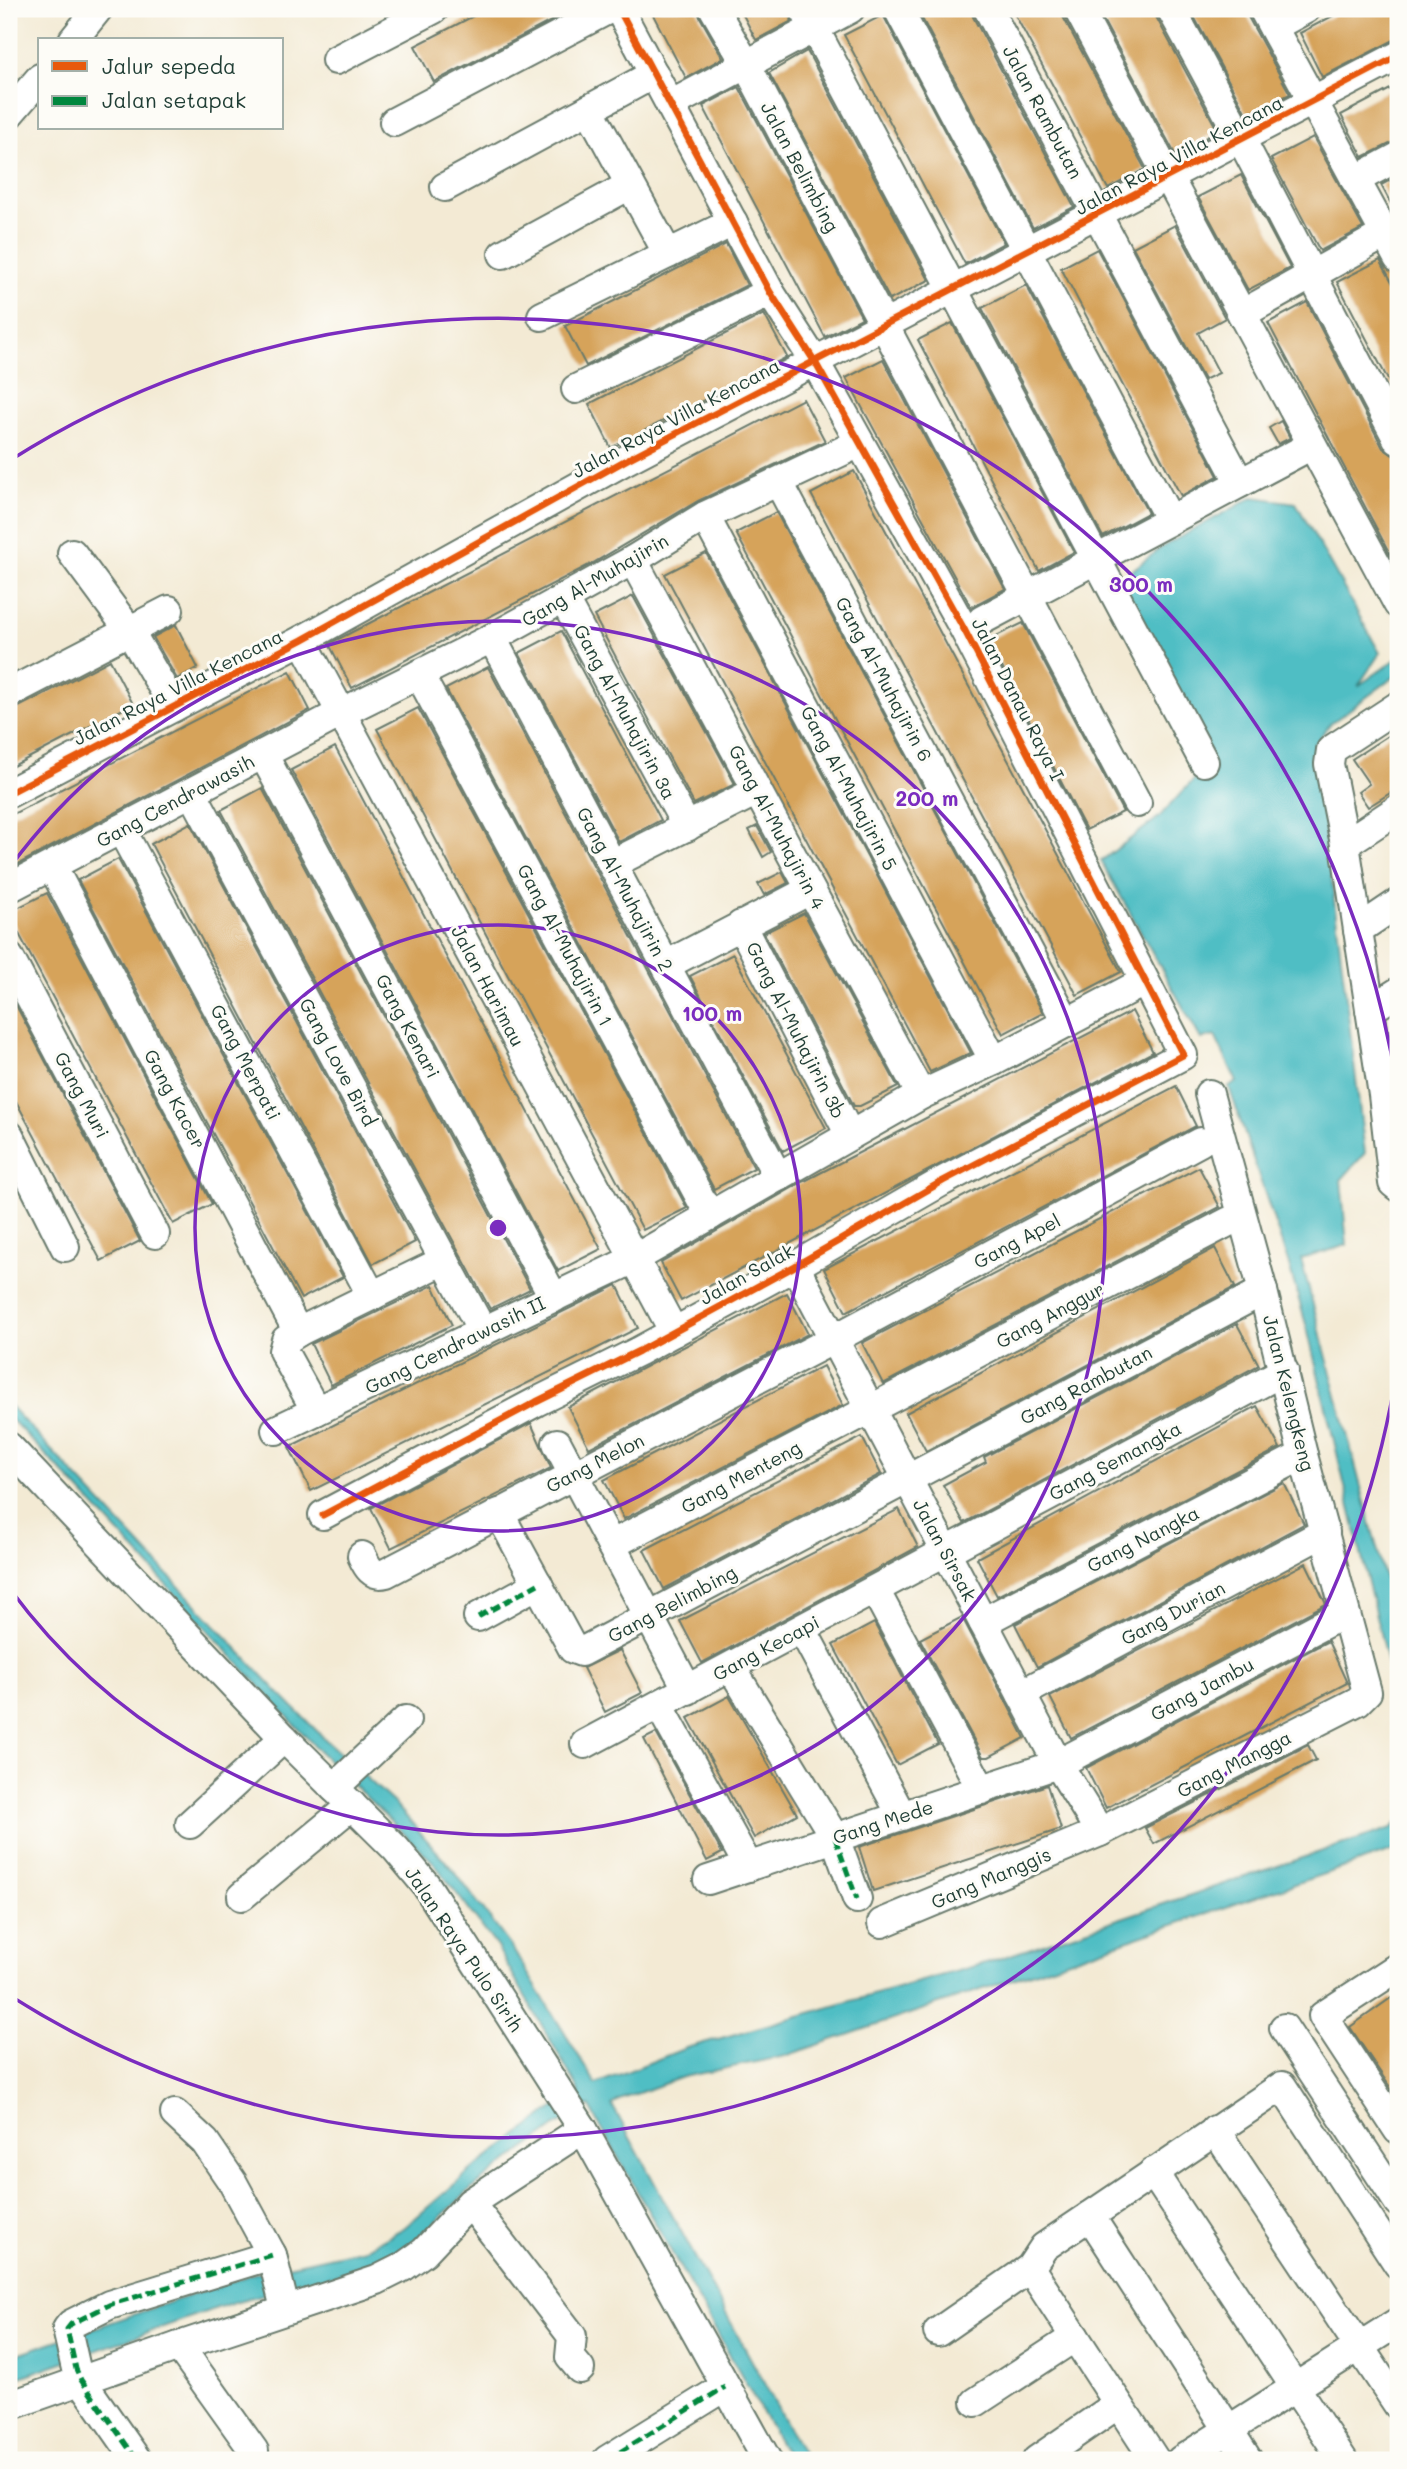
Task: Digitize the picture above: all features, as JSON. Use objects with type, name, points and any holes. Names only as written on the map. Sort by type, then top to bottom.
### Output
[{"type":"street","points":[[75,38],[98,9]]},
{"type":"street","points":[[336,60],[434,9]]},
{"type":"street","points":[[394,122],[609,9]]},
{"type":"street","name":"Jalan Danau Raya I","points":[[619,9],[770,292],[815,362],[965,631],[1183,1055]]},
{"type":"street","name":"Jalan Belimbing","points":[[714,9],[746,64],[1137,803]]},
{"type":"street","points":[[670,105],[746,64],[809,18],[850,9]]},
{"type":"street","points":[[898,9],[1170,520]]},
{"type":"street","name":"Jalan Rambutan","points":[[988,9],[1240,483]]},
{"type":"street","points":[[1079,9],[1398,604]]},
{"type":"street","points":[[1171,9],[1243,139],[1311,276],[1398,440]]},
{"type":"street","points":[[1242,314],[1311,276],[1394,248],[1268,18],[1306,9]]},
{"type":"street","points":[[809,18],[1204,762]]},
{"type":"street","name":"Jalan Raya Villa Kencana","points":[[9,793],[302,640],[626,460],[1398,56]]},
{"type":"street","points":[[445,187],[654,74]]},
{"type":"street","points":[[9,114],[38,80]]},
{"type":"street","points":[[589,109],[668,254]]},
{"type":"street","points":[[1355,180],[1398,157]]},
{"type":"street","points":[[503,254],[630,185]]},
{"type":"street","points":[[542,316],[733,222]]},
{"type":"street","points":[[576,389],[770,292]]},
{"type":"street","points":[[982,621],[1312,445]]},
{"type":"street","name":"Gang Al-Muhajirin","points":[[341,713],[492,638],[633,560],[705,516],[849,448]]},
{"type":"street","name":"Gang Al-Muhajirin 6","points":[[779,483],[1067,1023]]},
{"type":"street","name":"Gang Al-Muhajirin 5","points":[[705,516],[994,1061]]},
{"type":"street","points":[[72,553],[129,630],[174,707]]},
{"type":"street","name":"Gang Al-Muhajirin 4","points":[[633,560],[921,1095]]},
{"type":"street","name":"Gang Al-Muhajirin 3a","points":[[562,598],[687,827]]},
{"type":"street","points":[[9,693],[169,610]]},
{"type":"street","name":"Gang Al-Muhajirin 2","points":[[492,638],[778,1177]]},
{"type":"street","name":"Jalan Harimau","points":[[302,640],[674,1332]]},
{"type":"street","name":"Gang Al-Muhajirin 1","points":[[419,674],[710,1216]]},
{"type":"street","points":[[1398,706],[1331,750],[1329,764],[1345,844],[1370,1010],[1391,1091],[1393,1183],[1398,1187]]},
{"type":"street","name":"Gang Cendrawasih","points":[[9,888],[341,713]]},
{"type":"street","name":"Gang Kenari","points":[[263,754],[554,1298]]},
{"type":"street","points":[[612,864],[757,791]]},
{"type":"street","name":"Gang Love Bird","points":[[192,792],[484,1332]]},
{"type":"street","points":[[1345,844],[1398,809]]},
{"type":"street","name":"Gang Merpati","points":[[121,829],[372,1296]]},
{"type":"street","name":"Gang Kacer","points":[[52,866],[298,1332]]},
{"type":"street","points":[[666,965],[810,890]]},
{"type":"street","points":[[1358,930],[1398,903]]},
{"type":"street","name":"Gang Al-Muhajirin 3b","points":[[741,925],[850,1135]]},
{"type":"street","name":"Gang Muri","points":[[9,957],[155,1234]]},
{"type":"street","name":"Gang Cendrawasih II","points":[[276,1430],[634,1259],[921,1095],[994,1061],[1134,987]]},
{"type":"street","points":[[1370,1010],[1398,992]]},
{"type":"street","name":"Jalan Salak","points":[[323,1516],[674,1332],[943,1181],[1183,1055]]},
{"type":"street","name":"Jalan Kelengkeng","points":[[1209,1094],[1263,1290],[1303,1455],[1367,1692]]},
{"type":"street","points":[[9,1135],[65,1247]]},
{"type":"street","name":"Gang Apel","points":[[834,1339],[1200,1142]]},
{"type":"street","name":"Gang Anggur","points":[[871,1409],[1230,1222]]},
{"type":"street","points":[[316,1411],[283,1351],[286,1340],[445,1260]]},
{"type":"street","name":"Jalan Sirsak","points":[[795,1266],[1058,1765],[1100,1832]]},
{"type":"street","name":"Gang Rambutan","points":[[908,1480],[1263,1290]]},
{"type":"street","name":"Gang Melon","points":[[362,1556],[373,1572],[386,1573],[834,1339]]},
{"type":"street","name":"Gang Semangka","points":[[946,1552],[1284,1371]]},
{"type":"street","name":"Gang Menteng","points":[[611,1545],[871,1409]]},
{"type":"street","points":[[557,1443],[688,1690]]},
{"type":"street","name":"Jalan Raya Pulo Sirih","points":[[9,1447],[284,1738],[347,1785],[426,1885],[573,2114],[767,2460]]},
{"type":"street","name":"Gang Nangka","points":[[983,1622],[1303,1455]]},
{"type":"street","name":"Gang Belimbing","points":[[499,1513],[573,1649],[581,1653],[648,1615],[908,1480]]},
{"type":"street","name":"Gang Durian","points":[[1021,1694],[1325,1532]]},
{"type":"street","name":"Gang Kecapi","points":[[585,1744],[946,1552]]},
{"type":"street","points":[[478,1617],[538,1584]]},
{"type":"street","points":[[875,1590],[982,1790]]},
{"type":"street","name":"Gang Jambu","points":[[1058,1765],[1345,1613]]},
{"type":"street","points":[[802,1629],[902,1816]]},
{"type":"street","points":[[731,1667],[835,1838],[857,1899]]},
{"type":"street","name":"Gang Mangga","points":[[1100,1832],[1358,1701],[1367,1692]]},
{"type":"street","points":[[659,1705],[749,1867]]},
{"type":"street","points":[[242,1896],[406,1720]]},
{"type":"street","points":[[190,1824],[284,1738]]},
{"type":"street","name":"Gang Mede","points":[[708,1880],[1058,1765]]},
{"type":"street","name":"Gang Manggis","points":[[883,1923],[1100,1832]]},
{"type":"street","points":[[1396,1975],[1323,2016],[1398,2130]]},
{"type":"street","points":[[1284,2028],[1398,2202]]},
{"type":"street","points":[[938,2332],[1030,2268],[1044,2246],[1282,2085],[1398,2264]]},
{"type":"street","points":[[175,2114],[205,2142],[233,2183],[273,2259],[284,2303]]},
{"type":"street","points":[[9,2406],[79,2375],[178,2346],[284,2303],[377,2280],[424,2252],[470,2203],[573,2114]]},
{"type":"street","points":[[1215,2130],[1398,2405]]},
{"type":"street","points":[[1153,2172],[1343,2460]]},
{"type":"street","points":[[470,2203],[572,2336],[570,2357],[580,2369]]},
{"type":"street","points":[[1090,2216],[1248,2460]]},
{"type":"street","points":[[137,2460],[79,2375],[67,2334],[71,2324],[109,2305],[273,2259]]},
{"type":"street","points":[[1030,2268],[1155,2460]]},
{"type":"street","points":[[1181,2460],[1398,2322]]},
{"type":"street","points":[[976,2402],[1075,2337]]},
{"type":"street","points":[[178,2346],[254,2451],[251,2460]]},
{"type":"street","points":[[607,2460],[725,2386]]},
{"type":"street","points":[[1037,2460],[1118,2404]]},
{"type":"water","points":[[1253,497],[1296,503],[1380,653],[1358,686],[1398,658],[1398,674],[1330,724],[1315,744],[1365,1153],[1341,1180],[1347,1245],[1301,1259],[1388,1590],[1398,1645],[1398,1708],[1307,1328],[1288,1262],[1229,1087],[1237,1082],[1215,1036],[1201,1039],[1101,861],[1159,817],[1200,773],[1117,582],[1162,547]]},
{"type":"water","points":[[9,1405],[278,1692],[396,1805],[454,1871],[512,1948],[596,2084],[686,2048],[989,1962],[1392,1828],[1398,1822],[1398,1849],[785,2056],[683,2077],[612,2105],[806,2460],[789,2460],[589,2106],[557,2125],[476,2185],[414,2241],[372,2266],[234,2302],[9,2381],[9,2357],[256,2273],[365,2249],[404,2228],[471,2170],[580,2092],[497,1947],[433,1862],[320,1752],[9,1417]]},
{"type":"building","points":[[487,9],[574,9],[434,82],[415,46]]},
{"type":"building","points":[[650,9],[697,9],[723,58],[686,78]]},
{"type":"building","points":[[740,9],[787,9],[792,21],[756,40]]},
{"type":"building","points":[[917,9],[971,9],[1074,207],[1033,228]]},
{"type":"building","points":[[1012,9],[1061,9],[1145,169],[1108,189]]},
{"type":"building","points":[[1097,9],[1154,9],[1218,131],[1175,154]]},
{"type":"building","points":[[1246,9],[1290,94],[1247,115],[1191,11]]},
{"type":"building","points":[[1346,9],[1398,9],[1398,38],[1322,77],[1300,33]]},
{"type":"building","points":[[883,15],[1004,243],[965,264],[844,35]]},
{"type":"building","points":[[807,51],[929,280],[890,300],[769,73]]},
{"type":"building","points":[[1398,85],[1398,140],[1363,157],[1341,115]]},
{"type":"building","points":[[739,87],[862,318],[825,337],[703,106]]},
{"type":"building","points":[[1313,137],[1363,228],[1320,251],[1271,159]]},
{"type":"building","points":[[1241,175],[1290,268],[1248,290],[1198,197]]},
{"type":"building","points":[[1398,176],[1398,217],[1381,185]]},
{"type":"building","points":[[1175,225],[1225,318],[1198,333],[1219,373],[1204,380],[1133,247]]},
{"type":"building","points":[[726,244],[747,285],[586,366],[565,326]]},
{"type":"building","points":[[1097,249],[1218,476],[1181,496],[1061,268]]},
{"type":"building","points":[[1380,260],[1398,293],[1398,399],[1337,282]]},
{"type":"building","points":[[1026,285],[1148,513],[1103,537],[982,308]]},
{"type":"building","points":[[1307,302],[1383,448],[1394,456],[1398,464],[1398,569],[1268,323]]},
{"type":"building","points":[[764,314],[787,357],[611,448],[589,404]]},
{"type":"building","points":[[952,323],[1074,552],[1039,571],[918,340]]},
{"type":"building","points":[[883,359],[1005,589],[971,607],[846,378]]},
{"type":"building","points":[[803,399],[825,441],[698,501],[593,563],[352,688],[329,644]]},
{"type":"building","points":[[1281,421],[1290,438],[1278,444],[1269,428]]},
{"type":"building","points":[[854,471],[1121,972],[1077,995],[811,494]]},
{"type":"building","points":[[776,512],[1043,1013],[1003,1034],[736,533]]},
{"type":"building","points":[[706,553],[971,1053],[930,1072],[665,574]]},
{"type":"building","points":[[633,596],[735,784],[694,804],[594,616]]},
{"type":"building","points":[[1023,623],[1123,812],[1086,830],[988,640]]},
{"type":"building","points":[[176,625],[198,668],[177,679],[153,637]]},
{"type":"building","points":[[561,631],[661,820],[619,842],[519,653]]},
{"type":"building","points":[[110,660],[133,704],[9,768],[9,712]]},
{"type":"building","points":[[488,667],[754,1168],[714,1189],[446,689]]},
{"type":"building","points":[[290,671],[310,710],[9,869],[9,816]]},
{"type":"building","points":[[418,708],[687,1208],[643,1230],[377,729]]},
{"type":"building","points":[[1398,729],[1398,788],[1368,807],[1358,792],[1369,784],[1352,759]]},
{"type":"building","points":[[335,747],[601,1249],[558,1271],[291,770]]},
{"type":"building","points":[[262,788],[530,1289],[490,1309],[221,810]]},
{"type":"building","points":[[190,823],[415,1242],[373,1264],[151,844]]},
{"type":"building","points":[[757,826],[771,852],[763,857],[749,830]]},
{"type":"building","points":[[118,859],[343,1277],[301,1299],[78,880]]},
{"type":"building","points":[[782,872],[788,883],[764,895],[758,884]]},
{"type":"building","points":[[47,893],[212,1204],[173,1224],[9,915],[9,912]]},
{"type":"building","points":[[804,913],[898,1087],[860,1106],[854,1106],[764,933]]},
{"type":"building","points":[[733,954],[826,1128],[783,1151],[690,976]]},
{"type":"building","points":[[9,992],[140,1241],[101,1261],[9,1088]]},
{"type":"building","points":[[1132,1011],[1153,1052],[681,1301],[661,1263],[799,1184]]},
{"type":"building","points":[[1176,1086],[1196,1126],[846,1312],[824,1269]]},
{"type":"building","points":[[1199,1167],[1220,1207],[883,1384],[862,1343]]},
{"type":"building","points":[[1215,1248],[1235,1287],[926,1451],[906,1413]]},
{"type":"building","points":[[433,1285],[452,1325],[331,1385],[311,1344]]},
{"type":"building","points":[[617,1285],[638,1328],[311,1491],[289,1447]]},
{"type":"building","points":[[787,1293],[808,1334],[589,1448],[568,1407]]},
{"type":"building","points":[[1237,1324],[1259,1365],[964,1523],[943,1485],[986,1462],[984,1457]]},
{"type":"building","points":[[823,1366],[843,1405],[624,1519],[604,1480]]},
{"type":"building","points":[[1257,1406],[1280,1448],[997,1596],[977,1558]]},
{"type":"building","points":[[531,1423],[551,1468],[391,1548],[371,1508]]},
{"type":"building","points":[[862,1437],[881,1474],[664,1589],[644,1550]]},
{"type":"building","points":[[1284,1483],[1304,1524],[1037,1667],[1015,1624]]},
{"type":"building","points":[[899,1509],[918,1547],[702,1663],[680,1621]]},
{"type":"building","points":[[1306,1563],[1326,1604],[1071,1738],[1050,1697]]},
{"type":"building","points":[[962,1617],[1025,1738],[989,1757],[983,1757],[920,1639]]},
{"type":"building","points":[[874,1623],[938,1744],[897,1765],[833,1645]]},
{"type":"building","points":[[1328,1641],[1347,1683],[1106,1808],[1086,1768]]},
{"type":"building","points":[[620,1650],[642,1693],[605,1712],[583,1668]]},
{"type":"building","points":[[729,1696],[797,1814],[754,1838],[688,1718]]},
{"type":"building","points":[[656,1733],[722,1853],[707,1861],[644,1739]]},
{"type":"building","points":[[1308,1745],[1316,1760],[1154,1844],[1145,1828]]},
{"type":"building","points":[[1047,1785],[1061,1829],[873,1891],[859,1847]]},
{"type":"building","points":[[1391,1998],[1398,2008],[1398,2099],[1350,2027]]},
{"type":"marked path","points":[[478,1617],[538,1584]]},
{"type":"marked path","points":[[835,1838],[857,1899]]},
{"type":"marked path","points":[[137,2460],[81,2380],[67,2329],[71,2324],[109,2305],[272,2255]]},
{"type":"marked path","points":[[607,2460],[725,2387]]},
{"type":"cycle path","points":[[323,1515],[536,1402],[639,1351],[943,1181],[1183,1055],[965,631],[815,362],[770,292],[619,9]]},
{"type":"cycle path","points":[[9,793],[302,640],[626,460],[1398,56]]}]
